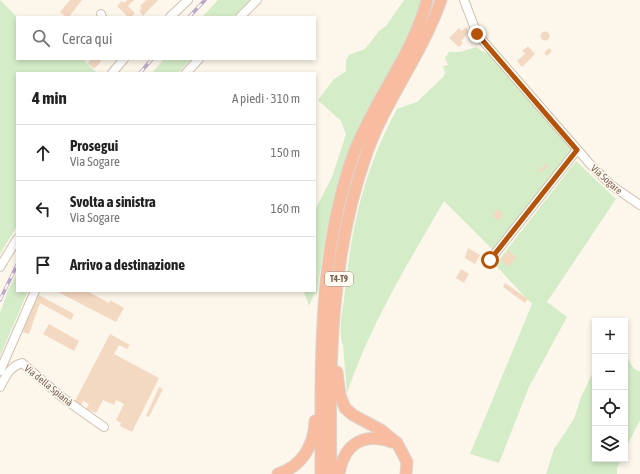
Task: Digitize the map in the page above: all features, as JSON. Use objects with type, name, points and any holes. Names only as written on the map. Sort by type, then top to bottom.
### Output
[{"type":"highway","name":"T4-T9","points":[[321,474],[321,359],[324,300],[337,217],[354,153],[369,120],[424,14],[427,0]]},
{"type":"highway","name":"T4-T9","points":[[331,474],[331,342],[342,250],[349,212],[366,154],[378,124],[417,55],[435,18],[441,0]]},
{"type":"highway","name":"T4-T9","points":[[342,250],[336,344],[337,377],[340,395],[345,408],[353,415],[381,430],[397,443],[407,462],[406,474]]},
{"type":"highway","name":"T4-T9","points":[[278,474],[293,467],[301,460],[312,441],[321,359]]},
{"type":"highway","points":[[339,474],[342,461],[347,451],[362,440],[373,437],[397,443]]},
{"type":"street","points":[[171,16],[188,0]]},
{"type":"street","points":[[241,16],[257,0]]},
{"type":"street","name":"Via Sogare","points":[[464,0],[477,34],[577,150],[611,185],[640,205]]},
{"type":"street","points":[[113,72],[123,60]]},
{"type":"street","points":[[187,72],[198,60]]},
{"type":"street","points":[[490,260],[577,150]]},
{"type":"street","points":[[0,267],[16,241]]},
{"type":"street","points":[[0,371],[35,292]]},
{"type":"street","name":"Via della Spianà","points":[[0,387],[8,372],[15,366],[22,363],[63,398],[104,427]]},
{"type":"green space","points":[[0,0],[16,16],[16,60],[84,60],[96,72],[16,72],[16,228],[0,254]]},
{"type":"green space","points":[[218,0],[250,0],[234,16],[203,16]]},
{"type":"green space","points":[[404,0],[422,0],[411,31],[372,102],[342,169],[333,200],[317,294],[314,294],[309,306],[304,292],[316,292],[316,208],[332,177],[346,134],[341,121],[318,100],[334,79],[346,71],[346,60],[349,55],[365,49],[379,31],[386,26]]},
{"type":"green space","points":[[476,47],[487,54],[489,52],[573,151],[493,250],[444,201],[378,319],[356,368],[347,393],[341,334],[341,316],[350,249],[360,201],[375,155],[397,109],[417,102],[443,77],[445,73],[443,66],[448,65],[445,58],[449,52],[459,52]]},
{"type":"green space","points":[[163,60],[190,60],[179,72],[153,72]]},
{"type":"green space","points":[[576,161],[616,199],[547,302],[567,317],[529,387],[499,463],[470,454],[532,304],[495,265]]},
{"type":"green space","points":[[16,275],[16,292],[28,292],[0,356],[0,313],[8,290]]},
{"type":"green space","points":[[628,358],[634,369],[640,371],[640,420],[628,444]]},
{"type":"green space","points":[[592,374],[592,462],[620,462],[617,474],[546,474],[554,449],[574,419],[581,397]]},
{"type":"building","points":[[70,0],[82,0],[70,16],[65,16],[60,12]]},
{"type":"building","points":[[127,0],[134,0],[128,6],[135,13],[132,16],[127,16],[117,6],[122,1],[125,3]]},
{"type":"building","points":[[146,0],[158,0],[143,16],[139,11],[142,8],[140,6]]},
{"type":"building","points":[[466,27],[470,31],[461,41],[463,43],[459,47],[449,38],[459,28],[462,31]]},
{"type":"building","points":[[545,31],[550,36],[545,41],[540,36]]},
{"type":"building","points":[[528,46],[535,54],[522,67],[517,61],[525,54],[522,51]]},
{"type":"building","points":[[549,48],[552,51],[547,56],[544,53]]},
{"type":"building","points":[[90,60],[102,60],[94,69],[88,63]]},
{"type":"building","points":[[547,164],[549,166],[539,173],[537,171]]},
{"type":"building","points":[[498,210],[503,215],[498,220],[493,215]]},
{"type":"building","points":[[468,248],[480,255],[475,264],[465,258]]},
{"type":"building","points":[[508,251],[516,257],[509,267],[501,260]]},
{"type":"building","points":[[461,269],[469,274],[464,283],[456,278]]},
{"type":"building","points":[[505,283],[528,299],[525,303],[503,287]]},
{"type":"building","points":[[58,292],[89,292],[109,303],[110,300],[124,308],[116,322]]},
{"type":"building","points":[[35,293],[74,314],[71,320],[40,303],[29,334],[23,332]]},
{"type":"building","points":[[49,324],[79,341],[74,351],[43,334]]},
{"type":"building","points":[[110,334],[130,345],[127,349],[119,345],[114,354],[159,378],[132,432],[120,426],[121,423],[116,420],[124,404],[116,400],[114,405],[103,400],[96,413],[86,409],[89,404],[83,401],[81,406],[75,401]]},
{"type":"building","points":[[159,387],[163,389],[149,417],[146,416]]},
{"type":"railway","points":[[190,16],[205,0]]},
{"type":"railway","points":[[141,72],[151,60]]},
{"type":"railway","points":[[0,300],[16,267]]},
{"type":"route","points":[[477,34],[577,150],[490,260]]}]
